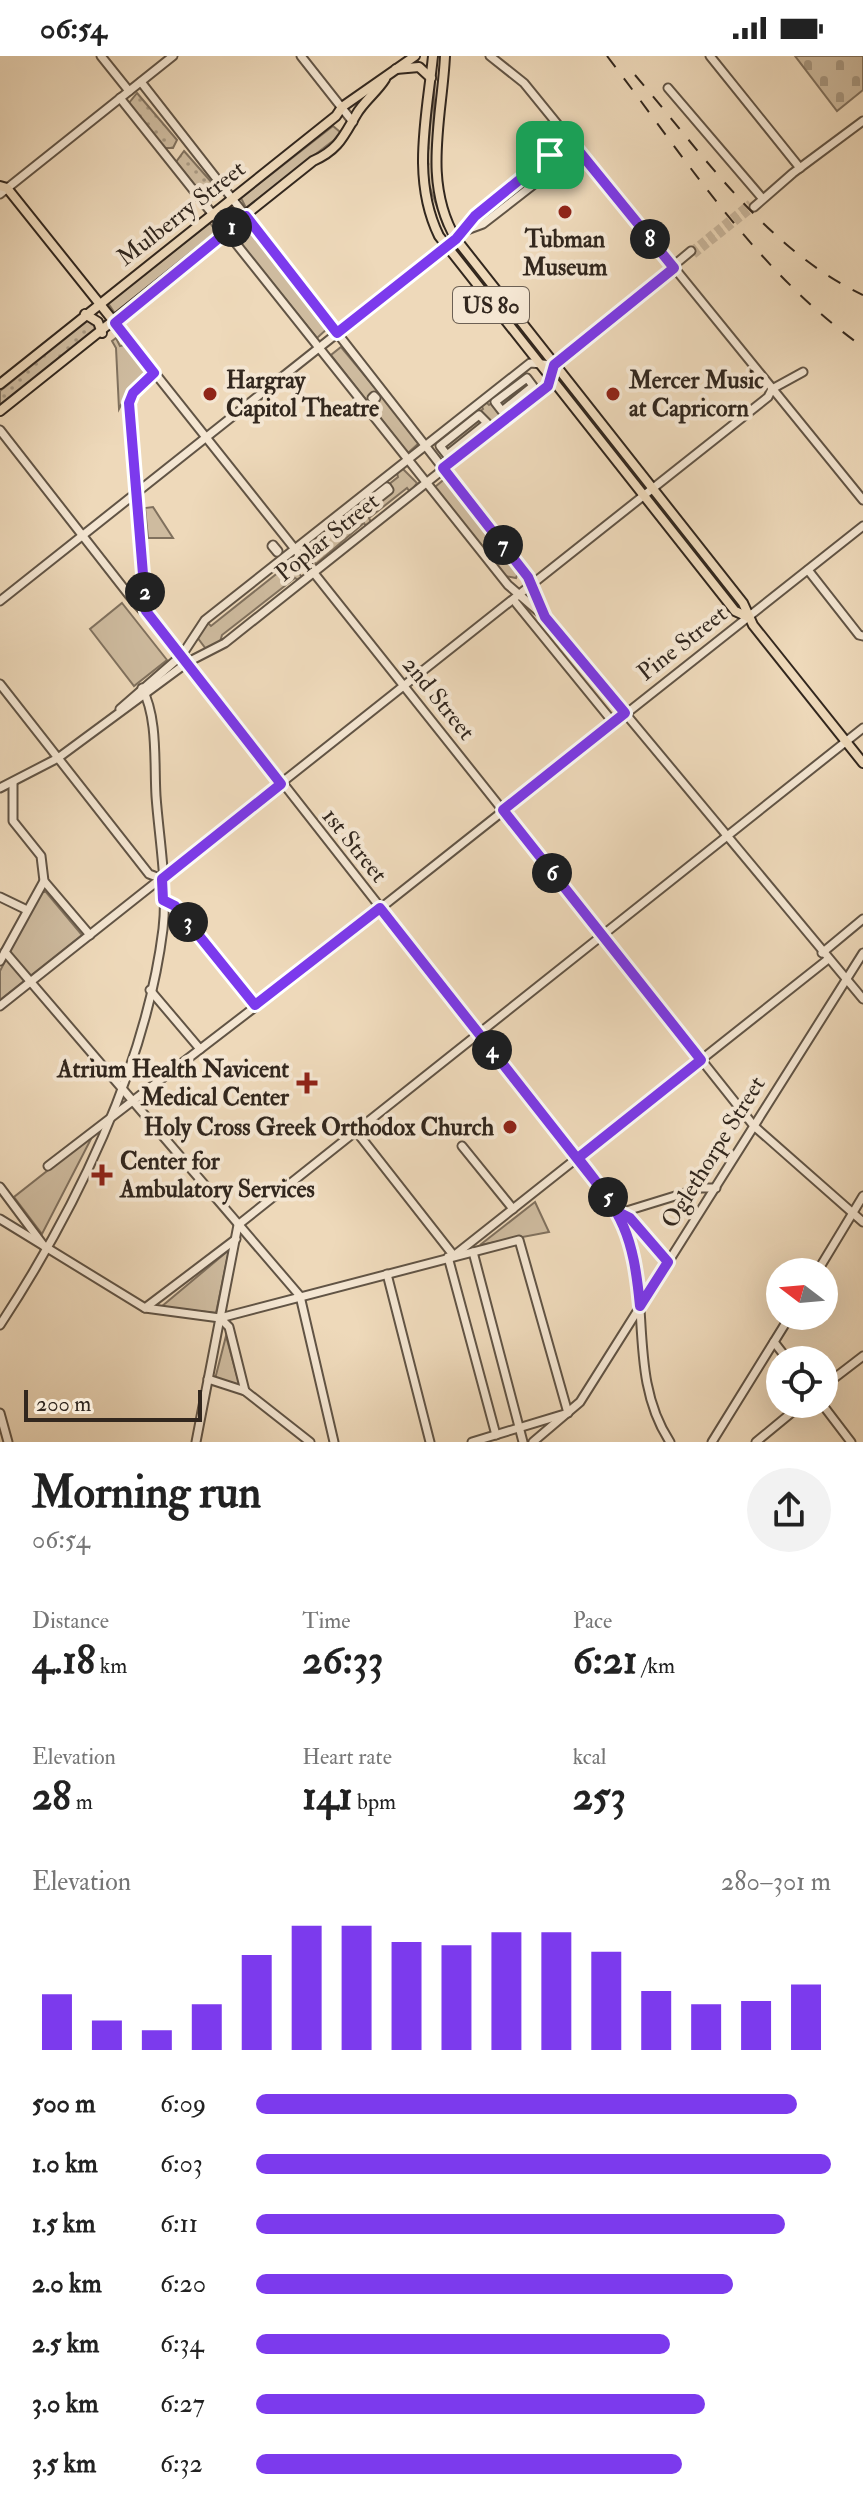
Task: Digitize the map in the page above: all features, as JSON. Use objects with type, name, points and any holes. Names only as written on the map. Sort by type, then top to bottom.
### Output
[{"type":"main road","points":[[392,72],[404,56]]},
{"type":"main road","name":"Mulberry Street","points":[[0,384],[342,107],[415,56]]},
{"type":"main road","name":"US 80","points":[[433,56],[422,181],[428,209],[446,247],[735,611],[748,617]]},
{"type":"main road","name":"US 80","points":[[445,56],[436,174],[441,208],[456,239],[743,603],[748,617],[863,763]]},
{"type":"main road","points":[[392,72],[419,67],[431,78]]},
{"type":"main road","name":"Mulberry Street","points":[[2,407],[115,323],[313,161],[330,154],[392,72]]},
{"type":"main road","name":"2nd Street","points":[[2,189],[115,323]]},
{"type":"main road","points":[[85,314],[98,322],[102,333]]},
{"type":"street","points":[[101,56],[129,91]]},
{"type":"street","points":[[2,189],[173,56]]},
{"type":"street","points":[[301,56],[353,122]]},
{"type":"street","points":[[490,56],[517,75],[863,500]]},
{"type":"street","points":[[710,56],[800,168]]},
{"type":"street","points":[[141,82],[531,584],[545,617],[824,956],[863,999]]},
{"type":"street","points":[[668,88],[756,202],[863,121]]},
{"type":"street","points":[[120,98],[608,716]]},
{"type":"street","points":[[0,601],[456,239],[475,216],[571,141]]},
{"type":"street","points":[[464,231],[483,224],[578,150]]},
{"type":"street","points":[[550,155],[557,158],[558,165]]},
{"type":"street","points":[[541,349],[537,363],[554,365],[693,253]]},
{"type":"street","name":"2nd Street","points":[[115,323],[754,1126],[854,1210],[863,1222]]},
{"type":"street","name":"Poplar Street","points":[[144,692],[182,655],[205,620],[530,363],[537,363]]},
{"type":"street","name":"Poplar Street","points":[[0,788],[58,758],[144,692],[188,662],[225,643],[548,386],[554,365]]},
{"type":"street","points":[[0,1006],[517,599],[531,584],[768,397],[772,389],[803,372]]},
{"type":"street","points":[[146,611],[129,403],[133,393],[154,373]]},
{"type":"street","points":[[527,378],[533,386],[502,411],[495,402],[527,378]]},
{"type":"street","points":[[479,415],[487,423],[447,455],[440,446],[479,415]]},
{"type":"street","name":"1st Street","points":[[0,430],[188,662],[620,1213],[636,1264],[642,1341],[652,1404],[670,1442]]},
{"type":"street","name":"Pine Street","points":[[48,1166],[863,526]]},
{"type":"street","points":[[808,570],[859,635],[863,636]]},
{"type":"street","points":[[517,599],[545,617]]},
{"type":"street","points":[[0,684],[149,874],[162,879]]},
{"type":"street","points":[[0,1325],[46,1249],[125,1091],[150,990],[163,929],[163,900],[144,692]]},
{"type":"street","points":[[196,1442],[238,1225],[863,728]]},
{"type":"street","points":[[13,782],[11,816],[41,856],[44,881],[90,935]]},
{"type":"street","points":[[0,961],[44,881]]},
{"type":"street","points":[[0,897],[27,910]]},
{"type":"street","points":[[163,900],[175,906],[255,1005]]},
{"type":"street","points":[[451,1256],[701,1060],[863,919]]},
{"type":"street","points":[[5,952],[300,1296],[334,1442]]},
{"type":"street","name":"Oglethorpe Street","points":[[533,1442],[580,1402],[863,953]]},
{"type":"street","points":[[150,990],[200,1049]]},
{"type":"street","points":[[356,1131],[451,1256],[496,1435]]},
{"type":"street","points":[[462,1146],[513,1209]]},
{"type":"street","points":[[0,1187],[46,1249]]},
{"type":"street","points":[[620,1213],[701,1188],[716,1188]]},
{"type":"street","points":[[825,1258],[863,1196]]},
{"type":"street","points":[[0,1204],[8,1197]]},
{"type":"street","points":[[620,1213],[630,1218],[668,1262]]},
{"type":"street","points":[[0,1219],[145,1308],[220,1318],[519,1240],[568,1413],[472,1442]]},
{"type":"street","points":[[145,1308],[236,1239]]},
{"type":"street","points":[[473,1252],[523,1442]]},
{"type":"street","points":[[387,1274],[430,1442]]},
{"type":"street","points":[[220,1318],[229,1327],[245,1391]]},
{"type":"street","points":[[712,1442],[781,1330]]},
{"type":"street","points":[[622,1335],[632,1334],[642,1341]]},
{"type":"street","points":[[774,1342],[777,1346]]},
{"type":"street","points":[[838,1375],[863,1356]]},
{"type":"street","points":[[208,1379],[245,1391],[310,1442]]},
{"type":"street","points":[[0,1413],[8,1442]]},
{"type":"street","points":[[756,1442],[785,1418]]},
{"type":"street","points":[[833,1418],[851,1442]]},
{"type":"green space","points":[[795,56],[863,56],[863,90],[837,111]]},
{"type":"green space","points":[[435,67],[432,177],[444,227],[426,176]]},
{"type":"green space","points":[[137,93],[177,140],[173,148],[164,148],[129,103]]},
{"type":"green space","points":[[333,126],[340,132],[334,140],[246,208],[241,198]]},
{"type":"green space","points":[[184,151],[221,193],[209,203],[176,162]]},
{"type":"green space","points":[[210,223],[217,233],[116,315],[108,303]]},
{"type":"green space","points":[[249,229],[328,328],[317,338],[237,239]]},
{"type":"green space","points":[[96,314],[104,325],[0,406],[0,391]]},
{"type":"green space","points":[[116,338],[120,346],[124,345],[149,374],[126,395],[119,409],[116,348],[112,341]]},
{"type":"green space","points":[[341,347],[420,442],[408,453],[331,355]]},
{"type":"green space","points":[[526,376],[532,389],[498,417],[500,420],[495,424],[492,421],[446,459],[436,442],[442,437],[445,440],[483,409],[481,405],[486,402],[489,405]]},
{"type":"green space","points":[[402,468],[417,483],[410,492],[407,488],[369,518],[371,522],[366,526],[364,523],[316,564],[304,546],[309,542],[313,545],[355,512],[352,507],[357,504],[360,507],[398,477],[397,473]]},
{"type":"green space","points":[[447,477],[519,570],[516,578],[505,576],[435,487]]},
{"type":"green space","points":[[153,507],[173,538],[148,538],[145,508]]},
{"type":"green space","points":[[287,560],[292,560],[302,578],[295,578],[222,635],[220,642],[206,649],[197,637],[208,623],[211,626],[280,571]]},
{"type":"green space","points":[[122,603],[167,660],[134,686],[90,629]]},
{"type":"green space","points":[[40,892],[46,892],[82,935],[0,1000],[0,971]]},
{"type":"green space","points":[[91,1139],[42,1234],[14,1197]]},
{"type":"green space","points":[[535,1202],[549,1232],[480,1245]]},
{"type":"green space","points":[[229,1250],[216,1313],[161,1307]]},
{"type":"green space","points":[[226,1336],[240,1387],[215,1379]]},
{"type":"tunnel","points":[[691,251],[750,203]]},
{"type":"tunnel","points":[[694,255],[754,207]]},
{"type":"railway","points":[[607,56],[724,212],[756,249],[825,317],[863,347]]},
{"type":"railway","points":[[635,75],[711,167],[766,226],[828,276],[863,295]]},
{"type":"place","name":"Tubman Museum","points":[[565,212]]},
{"type":"place","name":"Hargray Capitol Theatre","points":[[210,394]]},
{"type":"place","name":"Mercer Music at Capricorn","points":[[613,394]]},
{"type":"place","name":"Atrium Health Navicent Medical Center","points":[[307,1083]]},
{"type":"place","name":"Holy Cross Greek Orthodox Church","points":[[510,1127]]},
{"type":"place","name":"Center for Ambulatory Services","points":[[102,1175]]},
{"type":"route","points":[[550,155],[475,216],[456,239],[337,333],[246,216],[115,323],[154,373],[133,393],[129,403],[146,611],[281,784],[162,879],[163,900],[175,906],[255,1005],[380,908],[620,1213],[630,1218],[668,1262],[640,1306],[636,1264],[620,1213],[578,1158],[701,1060],[503,810],[625,713],[545,617],[528,577],[443,468],[548,386],[554,365],[674,268],[578,150],[558,165],[557,158],[550,155]]}]
